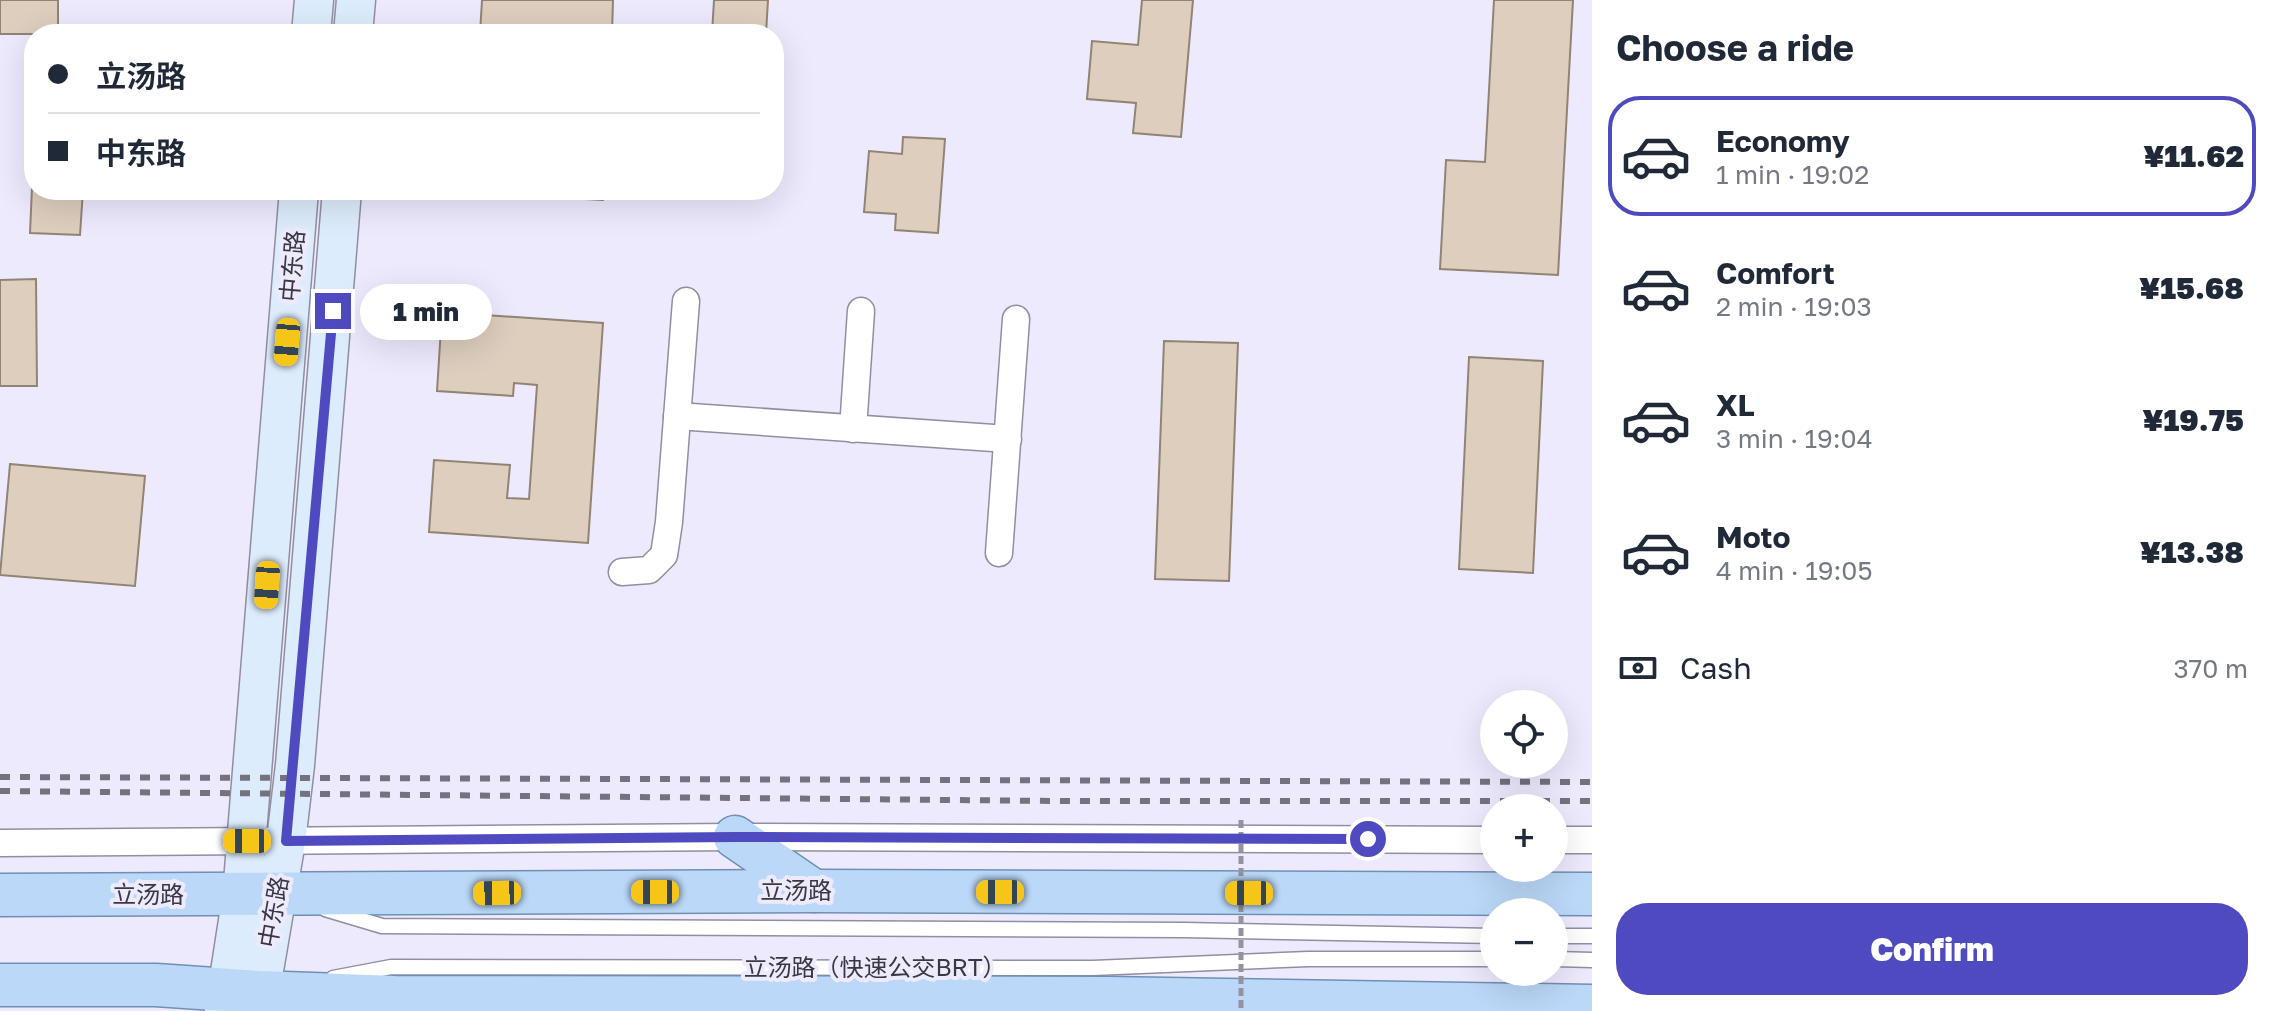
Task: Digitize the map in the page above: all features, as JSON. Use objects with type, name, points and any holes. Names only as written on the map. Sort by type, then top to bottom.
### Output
[{"type":"main road","points":[[735,837],[814,891]]},
{"type":"main road","name":"立汤路","points":[[0,895],[814,891],[1592,894]]},
{"type":"main road","points":[[0,985],[156,985],[241,1001],[395,997],[1108,998],[1592,1006]]},
{"type":"street","points":[[312,24],[314,0]]},
{"type":"street","points":[[354,24],[356,0]]},
{"type":"street","name":"中东路","points":[[260,895],[247,841],[298,200]]},
{"type":"street","name":"中东路","points":[[241,1001],[260,895],[286,841],[341,200]]},
{"type":"street","points":[[622,572],[649,570],[664,555],[686,301]]},
{"type":"street","points":[[853,429],[861,311]]},
{"type":"street","points":[[999,553],[1016,319]]},
{"type":"street","points":[[677,416],[1008,439]]},
{"type":"street","points":[[0,843],[735,837],[1480,840]]},
{"type":"street","points":[[1568,840],[1592,840]]},
{"type":"street","points":[[241,1001],[297,1011]]},
{"type":"lane","name":"立汤路（快速公交BRT）","points":[[260,895],[382,926],[1184,930],[1480,936]]},
{"type":"lane","points":[[1568,936],[1592,936]]},
{"type":"lane","name":"立汤路（快速公交BRT）","points":[[241,1001],[391,967],[1093,968],[1308,959],[1480,959]]},
{"type":"lane","points":[[1568,959],[1592,960]]},
{"type":"path","points":[[1241,820],[1241,1011]]},
{"type":"building","points":[[0,0],[58,0],[58,24],[24,24],[24,34],[0,34]]},
{"type":"building","points":[[482,0],[613,0],[612,24],[481,24]]},
{"type":"building","points":[[714,0],[768,0],[767,24],[713,24]]},
{"type":"building","points":[[1142,0],[1193,0],[1181,137],[1133,133],[1136,103],[1087,99],[1092,41],[1138,45]]},
{"type":"building","points":[[1494,0],[1573,0],[1558,275],[1440,269],[1446,160],[1485,162]]},
{"type":"building","points":[[903,137],[945,139],[938,233],[895,230],[896,214],[864,212],[869,151],[902,154]]},
{"type":"building","points":[[31,200],[82,200],[80,235],[30,233]]},
{"type":"building","points":[[36,279],[37,386],[0,386],[0,280]]},
{"type":"building","points":[[442,312],[603,323],[588,543],[429,532],[434,460],[510,465],[507,498],[529,499],[537,385],[514,383],[513,396],[437,391]]},
{"type":"building","points":[[1164,341],[1238,343],[1229,581],[1155,579]]},
{"type":"building","points":[[1469,357],[1543,361],[1533,573],[1459,569]]},
{"type":"building","points":[[10,464],[145,476],[135,586],[0,575]]},
{"type":"railway","points":[[0,777],[1592,782]]},
{"type":"railway","points":[[0,791],[1057,801],[1592,801]]},
{"type":"route","points":[[333,311],[286,841],[735,837],[1368,839]]}]
